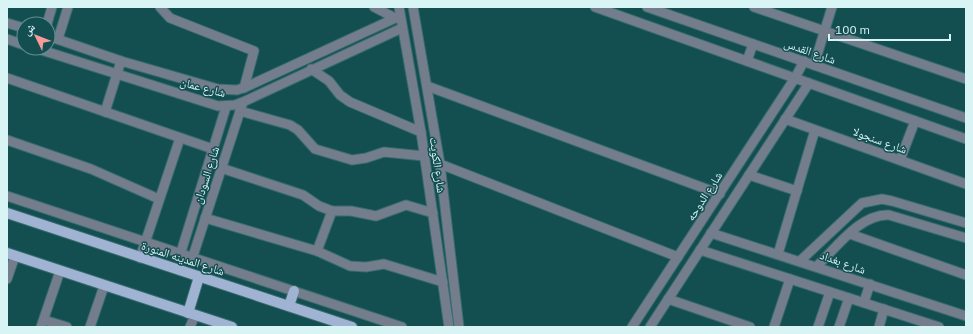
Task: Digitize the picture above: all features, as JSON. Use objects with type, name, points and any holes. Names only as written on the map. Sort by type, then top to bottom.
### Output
[{"type":"main road","name":"شارع المدينه المنورة","points":[[7,213],[352,327]]},
{"type":"main road","points":[[11,254],[104,286],[232,327]]},
{"type":"main road","points":[[192,314],[199,277]]},
{"type":"main road","points":[[288,306],[294,291]]},
{"type":"street","points":[[58,39],[68,7]]},
{"type":"street","points":[[160,7],[170,18],[254,51],[244,88]]},
{"type":"street","points":[[374,7],[398,14]]},
{"type":"street","name":"شارع الكويت","points":[[413,7],[440,164],[459,327]]},
{"type":"street","points":[[595,7],[966,138]]},
{"type":"street","name":"شارع القدس","points":[[647,7],[966,118]]},
{"type":"street","points":[[814,65],[832,7]]},
{"type":"street","name":"شارع القدس","points":[[757,8],[966,79]]},
{"type":"street","name":"شارع عمان","points":[[58,39],[121,60],[228,91],[244,88],[398,14]]},
{"type":"street","name":"شارع الكويت","points":[[398,14],[402,28],[420,127],[449,327]]},
{"type":"street","name":"شارع عمان","points":[[56,55],[116,75],[226,107],[241,107],[261,94],[311,69],[402,28]]},
{"type":"street","points":[[747,61],[753,44]]},
{"type":"street","points":[[105,112],[121,60]]},
{"type":"street","name":"شارع الدوحه","points":[[632,327],[720,194],[795,78],[804,61]]},
{"type":"street","points":[[311,69],[329,81],[340,95],[350,102],[420,127],[433,120]]},
{"type":"street","points":[[7,78],[213,150]]},
{"type":"street","points":[[255,83],[261,94]]},
{"type":"street","points":[[650,327],[809,83]]},
{"type":"street","points":[[427,86],[720,194]]},
{"type":"street","name":"شارع السودان","points":[[182,252],[226,107]]},
{"type":"street","points":[[241,107],[290,125],[298,130],[315,149],[352,160],[366,158],[384,152],[424,156]]},
{"type":"street","name":"شارع السودان","points":[[193,256],[241,107]]},
{"type":"street","name":"شارع سنجولا","points":[[785,119],[966,184]]},
{"type":"street","points":[[900,160],[915,120]]},
{"type":"street","points":[[778,254],[815,130]]},
{"type":"street","points":[[140,258],[180,138]]},
{"type":"street","points":[[7,140],[91,169],[159,199]]},
{"type":"street","points":[[440,164],[678,257]]},
{"type":"street","points":[[221,168],[303,195],[319,206],[332,211],[351,211],[376,216],[406,205],[432,213]]},
{"type":"street","points":[[749,175],[797,191]]},
{"type":"street","points":[[7,196],[182,252],[402,327]]},
{"type":"street","points":[[881,214],[882,199]]},
{"type":"street","points":[[800,261],[854,209],[872,200],[882,199],[966,223]]},
{"type":"street","points":[[317,251],[332,211]]},
{"type":"street","points":[[817,266],[866,220],[881,214],[889,215],[966,238]]},
{"type":"street","points":[[205,218],[317,251],[350,266],[363,268],[384,264],[443,282]]},
{"type":"street","name":"شارع بغداد","points":[[702,221],[713,230],[778,254],[966,315]]},
{"type":"street","points":[[850,234],[966,275]]},
{"type":"street","points":[[700,250],[864,302],[915,323],[939,327]]},
{"type":"street","points":[[7,279],[11,254]]},
{"type":"street","points":[[60,271],[42,323],[67,327]]},
{"type":"street","points":[[774,327],[790,279]]},
{"type":"street","points":[[864,302],[870,284]]},
{"type":"street","points":[[90,327],[104,286]]},
{"type":"street","points":[[818,327],[830,292]]},
{"type":"street","points":[[840,327],[849,298]]},
{"type":"street","points":[[668,300],[750,327]]},
{"type":"street","points":[[879,327],[884,309]]},
{"type":"street","points":[[190,327],[192,314]]}]
